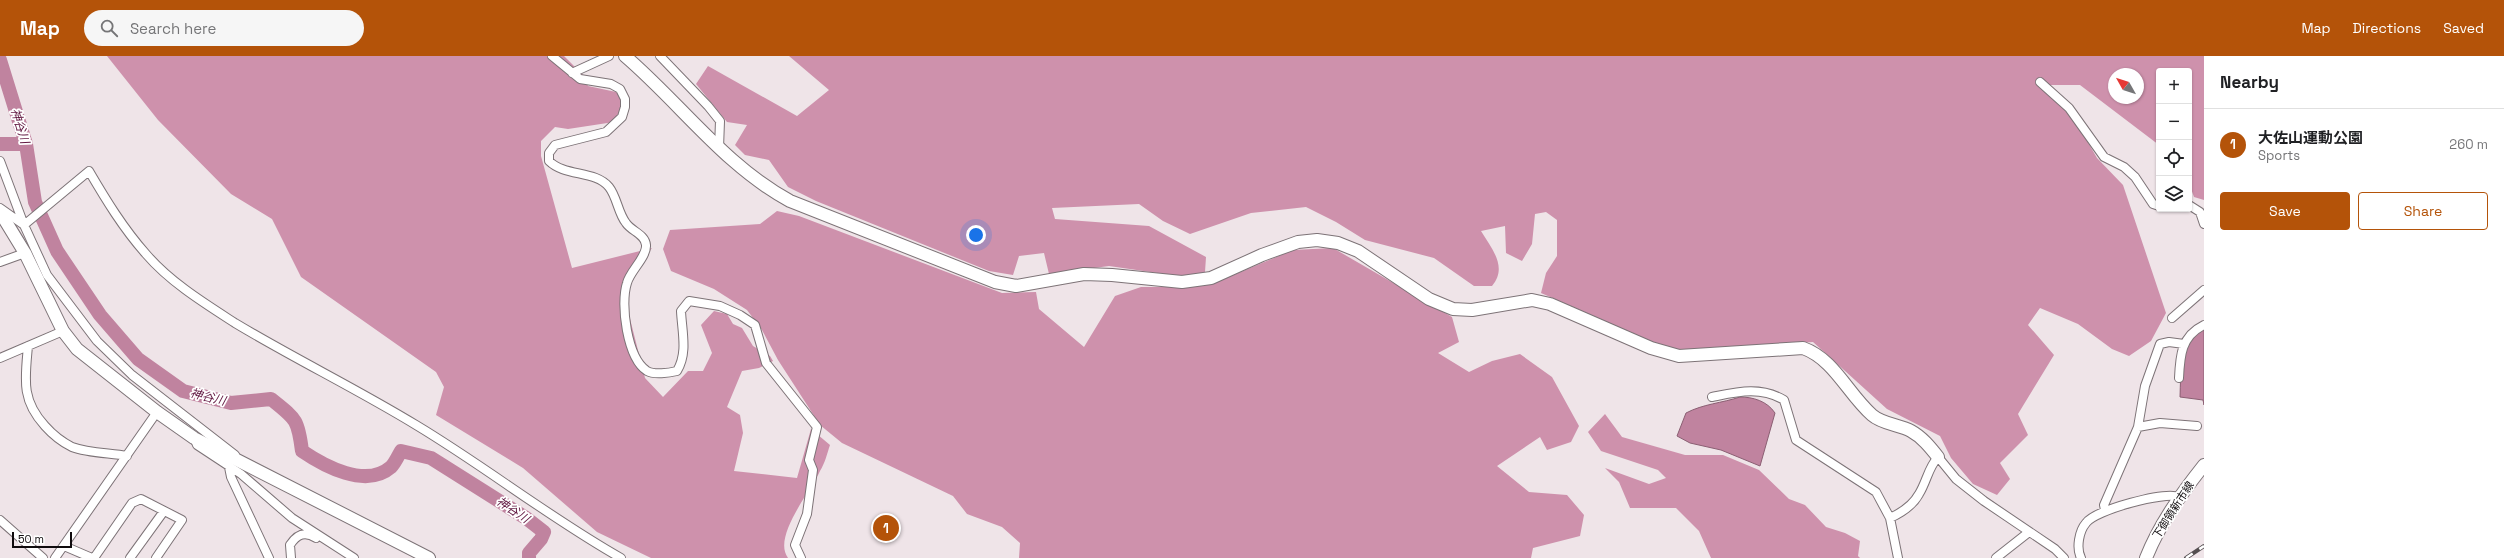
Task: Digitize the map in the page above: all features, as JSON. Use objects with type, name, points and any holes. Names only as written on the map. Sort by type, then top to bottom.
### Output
[{"type":"street","points":[[552,56],[572,73],[586,81],[611,84],[620,90],[625,98],[624,112],[612,128],[600,135],[556,145],[549,153],[549,162],[559,170],[594,178],[609,188],[626,224],[644,240],[646,245],[644,252],[627,282],[624,296],[627,327],[631,346],[640,366],[649,372],[677,372],[682,362],[684,351],[681,311],[690,301],[720,306],[740,314],[755,325],[766,363],[817,427],[809,460],[813,470],[807,514],[795,545],[802,558]]},
{"type":"street","points":[[572,73],[609,56]]},
{"type":"street","points":[[625,56],[719,148],[768,189],[790,201],[995,282],[1016,286],[1084,274],[1190,281],[1211,278],[1262,255],[1298,242],[1317,240],[1338,243],[1358,251],[1429,299],[1453,309],[1472,310],[1532,300],[1550,304],[1651,348],[1679,356],[1803,348],[1815,352],[1826,362],[1873,416],[1912,432],[1926,442],[1956,479],[2064,558]]},
{"type":"street","points":[[660,56],[708,106],[720,121],[719,148]]},
{"type":"street","points":[[2040,82],[2069,108],[2104,157],[2124,167],[2135,176],[2153,204],[2156,205]]},
{"type":"street","points":[[0,161],[24,225],[47,275],[97,340],[132,374],[236,455],[231,477],[269,558]]},
{"type":"street","points":[[24,225],[90,171],[114,214],[146,254],[161,270],[208,306],[282,352],[417,426],[574,532],[621,558]]},
{"type":"street","points":[[2192,207],[2200,212],[2204,224]]},
{"type":"street","points":[[0,208],[24,225]]},
{"type":"street","points":[[0,212],[25,252],[63,331],[77,349],[157,412],[233,464],[429,558]]},
{"type":"street","points":[[0,262],[25,252]]},
{"type":"street","points":[[2172,318],[2204,290]]},
{"type":"street","points":[[2179,378],[2180,353],[2184,344],[2191,334],[2204,325]]},
{"type":"street","points":[[0,358],[63,331]]},
{"type":"street","points":[[2105,510],[2104,506],[2138,427],[2145,386],[2160,344],[2169,342],[2184,344]]},
{"type":"street","points":[[28,346],[24,380],[27,398],[34,415],[57,438],[73,447],[127,456]]},
{"type":"street","points":[[1712,397],[1749,390],[1775,395],[1784,400],[1796,440],[1876,492],[1890,518],[1898,558]]},
{"type":"street","points":[[55,558],[157,412]]},
{"type":"street","points":[[2138,427],[2160,423],[2197,426]]},
{"type":"street","points":[[1890,518],[1903,512],[1919,494],[1930,465],[1938,456]]},
{"type":"street","points":[[233,464],[292,518],[354,558]]},
{"type":"street","name":"下御領新市線","points":[[2146,558],[2154,537],[2179,497],[2204,465]]},
{"type":"street","points":[[2081,558],[2078,545],[2085,523],[2105,510],[2162,496],[2174,495],[2179,497]]},
{"type":"street","points":[[64,546],[93,558],[132,503],[141,499],[182,520],[156,558]]},
{"type":"street","points":[[130,558],[164,511]]},
{"type":"street","points":[[0,520],[43,558]]},
{"type":"street","points":[[1996,558],[2029,532]]},
{"type":"street","points":[[291,558],[290,545],[294,539],[301,534],[310,534],[320,541],[323,538]]},
{"type":"shaded area","points":[[107,56],[564,56],[583,75],[588,86],[616,92],[629,102],[614,122],[568,129],[555,127],[541,141],[541,156],[572,268],[652,248],[630,278],[626,303],[645,378],[663,397],[688,371],[703,371],[712,353],[701,325],[714,311],[727,314],[733,324],[742,328],[753,346],[770,356],[773,361],[759,368],[742,371],[727,407],[740,415],[743,433],[734,471],[797,478],[811,429],[830,445],[822,468],[789,527],[785,538],[784,549],[788,558],[651,558],[597,532],[523,468],[436,415],[444,387],[436,372],[301,277],[272,219],[231,194],[158,120]]},
{"type":"shaded area","points":[[789,56],[2204,56],[2204,200],[2194,197],[2192,191],[2192,68],[2156,68],[2156,143],[2080,85],[2045,85],[2074,118],[2097,158],[2123,185],[2166,313],[2151,341],[2129,356],[2112,349],[2078,324],[2040,308],[2028,325],[2054,355],[2018,414],[2028,435],[2000,463],[2010,479],[1997,495],[1973,484],[1951,458],[1940,436],[1887,409],[1813,342],[1679,350],[1662,346],[1541,293],[1546,273],[1557,256],[1557,220],[1546,212],[1535,214],[1532,244],[1522,261],[1506,253],[1505,226],[1481,231],[1497,258],[1499,272],[1497,279],[1492,286],[1474,286],[1434,258],[1365,240],[1336,222],[1306,207],[1251,213],[1190,234],[1163,221],[1139,204],[1052,208],[1055,219],[1149,226],[1206,257],[1205,272],[1185,277],[1109,266],[1049,274],[1044,253],[1019,256],[1013,275],[989,271],[816,201],[788,187],[769,160],[745,155],[735,145],[747,125],[727,122],[696,84],[708,66],[797,116],[829,90]]},
{"type":"shaded area","points":[[777,211],[799,216],[1002,293],[1036,292],[1039,309],[1084,347],[1115,296],[1141,287],[1192,287],[1217,282],[1293,250],[1333,248],[1452,317],[1459,342],[1438,353],[1469,372],[1492,361],[1520,354],[1552,377],[1579,426],[1571,442],[1547,450],[1540,437],[1497,466],[1529,492],[1567,495],[1584,515],[1580,536],[1533,548],[1531,558],[1019,558],[1020,543],[1002,527],[967,514],[953,496],[842,443],[820,425],[778,360],[762,330],[747,310],[714,289],[671,271],[663,249],[670,230],[760,224]]},
{"type":"shaded area","points":[[2204,328],[2204,405],[2203,400],[2180,397],[2181,368],[2186,350],[2196,334]]},
{"type":"shaded area","points":[[1740,397],[1759,400],[1768,405],[1775,413],[1760,466],[1721,450],[1690,443],[1677,436],[1686,413]]},
{"type":"shaded area","points":[[1605,414],[1622,437],[1685,455],[1723,455],[1759,470],[1789,499],[1805,505],[1826,527],[1845,533],[1860,541],[1858,556],[1860,558],[1711,558],[1699,531],[1676,508],[1630,508],[1619,482],[1605,468],[1649,484],[1666,478],[1658,470],[1601,451],[1588,432]]},
{"type":"waterway","name":"神谷川","points":[[0,60],[26,144],[35,202],[57,251],[100,315],[138,359],[183,391],[231,403],[271,399],[286,411],[294,420],[299,432],[302,451],[322,463],[345,473],[358,476],[370,476],[381,473],[391,467],[401,451],[431,458],[526,518],[544,532],[541,539],[529,553],[529,558]]},
{"type":"waterway","points":[[0,144],[26,144]]},
{"type":"railway","points":[[2186,558],[2204,546]]},
{"type":"place","name":"大佐山運動公園","points":[[886,528]]}]
